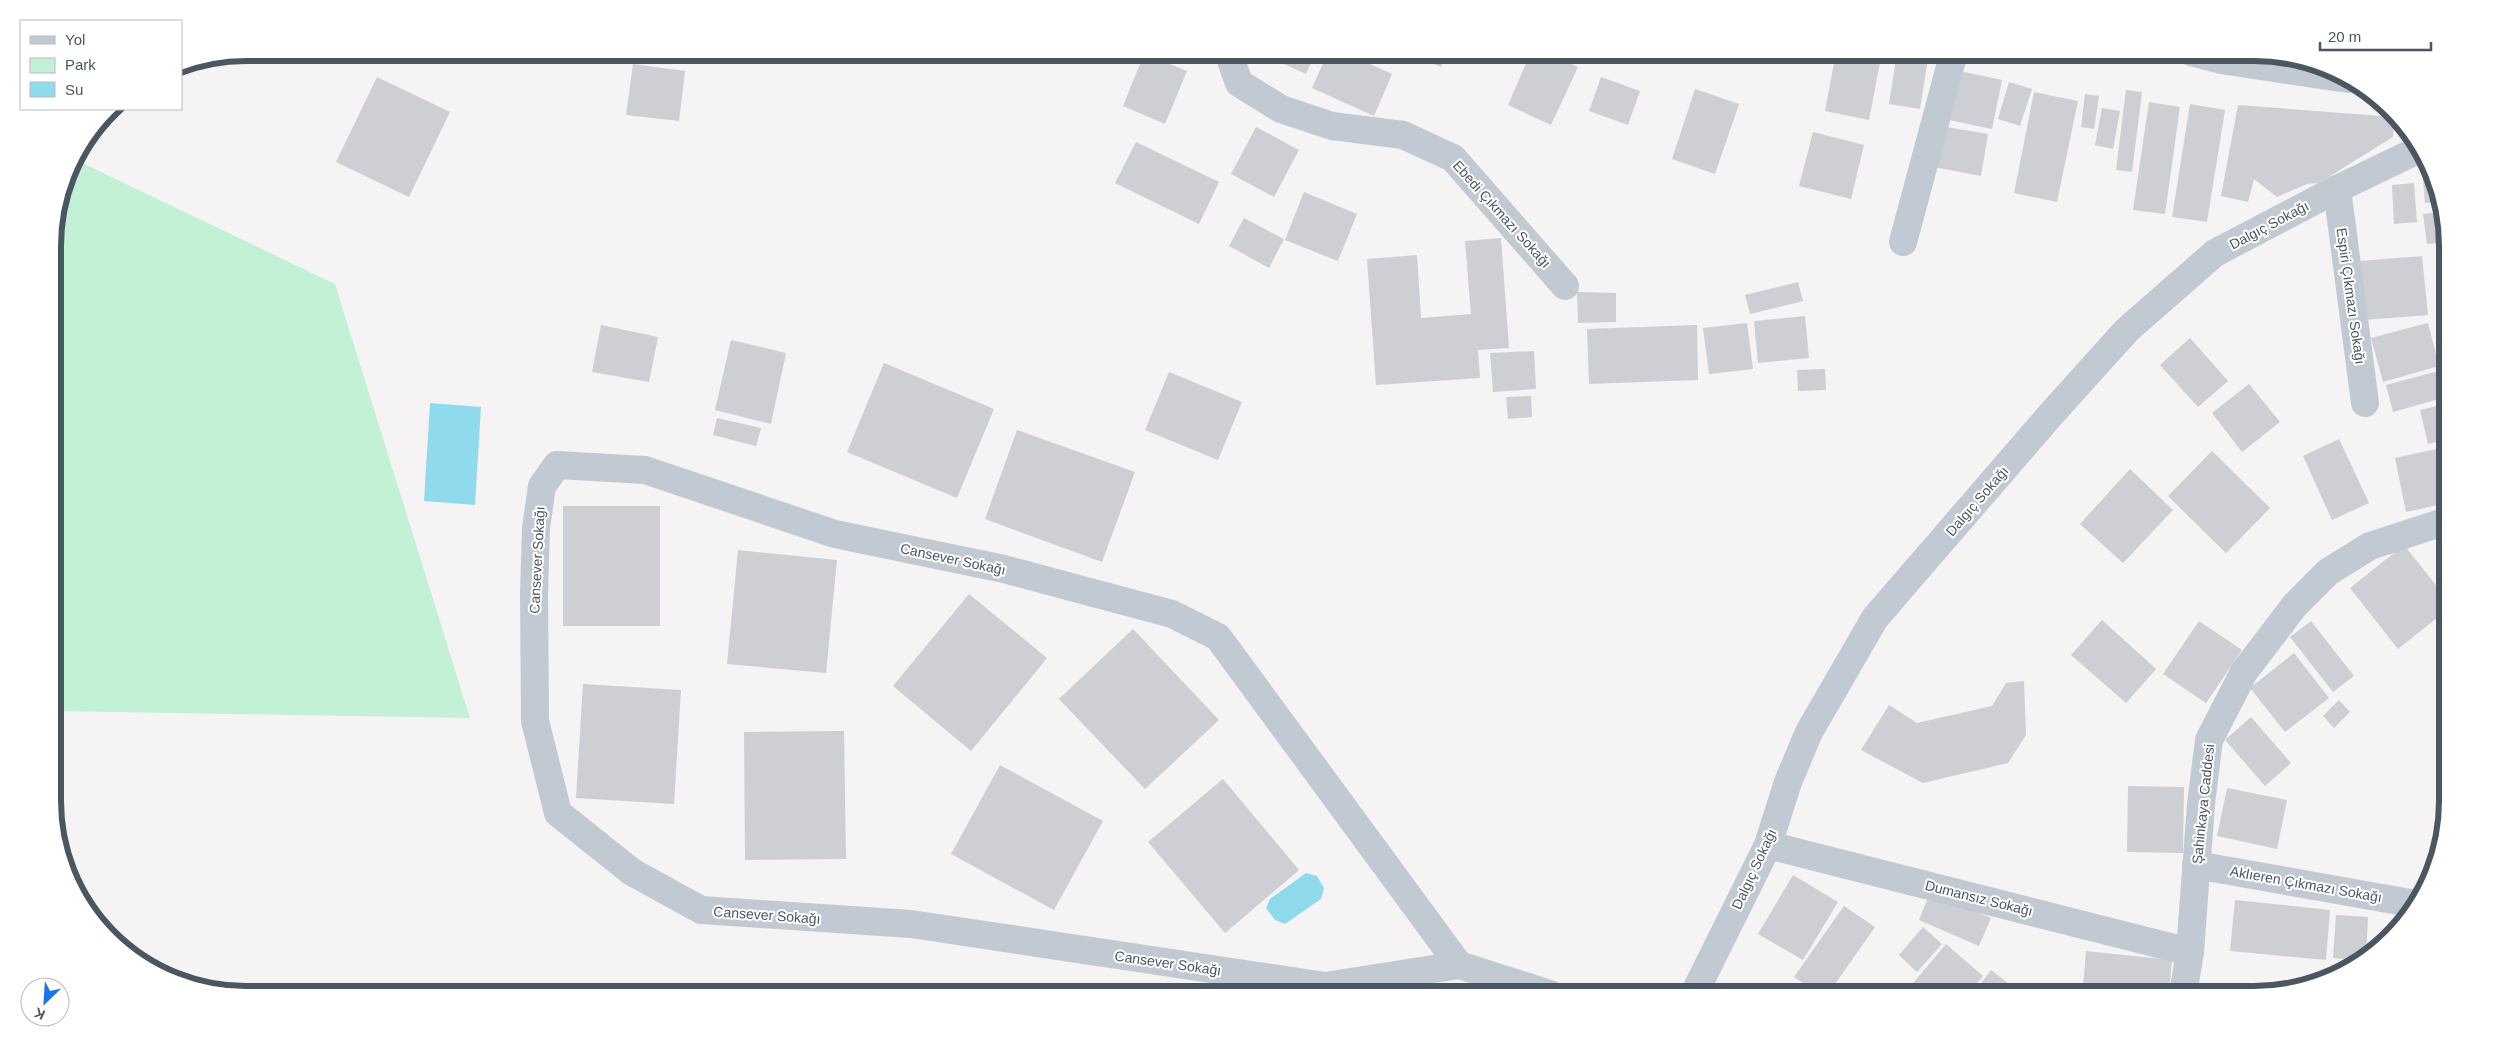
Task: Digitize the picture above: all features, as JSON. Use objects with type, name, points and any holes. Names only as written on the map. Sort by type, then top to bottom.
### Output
[{"type":"street","name":"Ebedi Çıkmazı Sokağı","points":[[1231,61],[1239,83],[1280,109],[1332,126],[1403,135],[1453,158],[1566,286]]},
{"type":"street","points":[[1903,242],[1952,61]]},
{"type":"street","points":[[2249,61],[2324,75]]},
{"type":"street","name":"Dalgıç Sokağı","points":[[1698,986],[1768,845],[1788,782],[1809,732],[1875,618],[2053,412],[2127,330],[2215,253],[2337,189],[2413,152]]},
{"type":"street","name":"Espiri Çıkmazı Sokağı","points":[[2337,189],[2365,403]]},
{"type":"street","name":"Cansever Sokağı","points":[[1458,965],[1218,637],[1172,614],[1004,569],[835,534],[645,470],[557,465],[542,486],[535,547],[535,721],[558,813],[632,872],[701,910],[911,924],[1325,986],[1458,965],[1525,986]]},
{"type":"street","name":"Şahinkaya Caddesi","points":[[2184,986],[2190,952],[2196,865],[2209,740],[2244,672],[2294,605],[2328,572],[2370,546],[2439,524]]},
{"type":"street","name":"Dumansız Sokağı","points":[[1768,845],[2190,952]]},
{"type":"street","name":"Aklıeren Çıkmazı Sokağı","points":[[2196,865],[2409,903]]},
{"type":"green space","points":[[81,162],[335,284],[470,718],[61,711],[61,246],[65,210],[75,175]]},
{"type":"water","points":[[430,403],[481,407],[475,505],[424,501]]},
{"type":"water","points":[[1306,873],[1317,876],[1324,888],[1321,899],[1285,924],[1275,920],[1266,908],[1270,899]]},
{"type":"building","points":[[1141,61],[1162,61],[1187,71],[1165,124],[1123,106]]},
{"type":"building","points":[[1277,61],[1312,61],[1306,74]]},
{"type":"building","points":[[1324,61],[1363,61],[1392,74],[1374,116],[1312,88]]},
{"type":"building","points":[[1427,61],[1443,61],[1441,67]]},
{"type":"building","points":[[1527,61],[1565,61],[1578,67],[1551,125],[1508,105]]},
{"type":"building","points":[[1834,61],[1880,61],[1869,120],[1825,111]]},
{"type":"building","points":[[1896,61],[1928,61],[1920,109],[1889,104]]},
{"type":"building","points":[[633,64],[685,71],[679,121],[626,115]]},
{"type":"building","points":[[1955,70],[2002,80],[1992,129],[1944,119]]},
{"type":"building","points":[[377,77],[450,112],[409,197],[336,162]]},
{"type":"building","points":[[1601,77],[1640,91],[1628,125],[1589,111]]},
{"type":"building","points":[[2009,82],[2032,89],[2020,126],[1998,119]]},
{"type":"building","points":[[1695,89],[1739,104],[1715,174],[1672,159]]},
{"type":"building","points":[[2126,90],[2142,92],[2132,172],[2116,170]]},
{"type":"building","points":[[2034,92],[2078,101],[2057,202],[2014,193]]},
{"type":"building","points":[[2085,94],[2099,96],[2094,129],[2081,127]]},
{"type":"building","points":[[2149,102],[2180,107],[2165,214],[2133,210]]},
{"type":"building","points":[[2190,104],[2225,110],[2207,222],[2172,217]]},
{"type":"building","points":[[2238,105],[2386,116],[2394,125],[2393,137],[2319,183],[2307,184],[2277,197],[2254,179],[2248,202],[2221,196]]},
{"type":"building","points":[[2102,108],[2120,111],[2113,149],[2095,145]]},
{"type":"building","points":[[1941,126],[1988,134],[1981,176],[1934,167]]},
{"type":"building","points":[[1256,127],[1299,150],[1274,197],[1231,174]]},
{"type":"building","points":[[1813,132],[1864,145],[1851,199],[1799,186]]},
{"type":"building","points":[[1136,142],[1219,182],[1199,224],[1115,183]]},
{"type":"building","points":[[2422,169],[2433,202],[2425,203]]},
{"type":"building","points":[[2414,183],[2417,222],[2394,224],[2392,185]]},
{"type":"building","points":[[1304,192],[1357,214],[1338,261],[1285,240]]},
{"type":"building","points":[[2435,213],[2439,243],[2427,244],[2423,214]]},
{"type":"building","points":[[1244,218],[1284,239],[1269,268],[1229,246]]},
{"type":"building","points":[[1501,238],[1509,348],[1478,350],[1480,378],[1376,385],[1367,259],[1417,255],[1421,318],[1471,314],[1465,241]]},
{"type":"building","points":[[2422,256],[2428,315],[2364,320],[2360,261]]},
{"type":"building","points":[[1798,282],[1803,301],[1750,314],[1745,295]]},
{"type":"building","points":[[1577,292],[1616,293],[1616,322],[1578,323]]},
{"type":"building","points":[[1805,316],[1809,358],[1758,363],[1754,321]]},
{"type":"building","points":[[1747,323],[1753,369],[1709,374],[1703,328]]},
{"type":"building","points":[[2428,323],[2439,366],[2383,382],[2371,338]]},
{"type":"building","points":[[601,325],[658,337],[649,382],[592,372]]},
{"type":"building","points":[[1697,325],[1698,380],[1589,384],[1587,329]]},
{"type":"building","points":[[2190,338],[2228,381],[2198,407],[2160,365]]},
{"type":"building","points":[[731,340],[786,353],[771,424],[715,410]]},
{"type":"building","points":[[1534,351],[1536,389],[1493,392],[1490,353]]},
{"type":"building","points":[[884,363],[994,409],[957,498],[847,452]]},
{"type":"building","points":[[1825,369],[1826,390],[1798,391],[1797,370]]},
{"type":"building","points":[[2439,371],[2439,399],[2393,412],[2386,385]]},
{"type":"building","points":[[1169,372],[1242,402],[1218,460],[1145,430]]},
{"type":"building","points":[[2249,384],[2280,422],[2242,452],[2212,413]]},
{"type":"building","points":[[1531,396],[1532,417],[1508,419],[1506,397]]},
{"type":"building","points":[[2439,406],[2439,441],[2428,444],[2420,410]]},
{"type":"building","points":[[717,418],[761,428],[756,446],[713,435]]},
{"type":"building","points":[[1017,430],[1135,472],[1102,562],[985,519]]},
{"type":"building","points":[[2339,439],[2369,503],[2332,520],[2303,456]]},
{"type":"building","points":[[2439,448],[2439,505],[2406,512],[2395,458]]},
{"type":"building","points":[[2212,451],[2270,508],[2226,553],[2168,496]]},
{"type":"building","points":[[2130,469],[2173,510],[2123,563],[2080,524]]},
{"type":"building","points":[[563,506],[660,506],[660,626],[563,626]]},
{"type":"building","points":[[2404,545],[2439,589],[2439,616],[2398,649],[2350,588]]},
{"type":"building","points":[[738,550],[837,560],[826,673],[727,664]]},
{"type":"building","points":[[969,594],[1047,658],[971,751],[893,686]]},
{"type":"building","points":[[2102,620],[2156,669],[2126,703],[2071,655]]},
{"type":"building","points":[[2199,621],[2242,650],[2206,703],[2163,674]]},
{"type":"building","points":[[2311,621],[2354,676],[2333,692],[2290,637]]},
{"type":"building","points":[[1133,629],[1219,720],[1145,789],[1059,699]]},
{"type":"building","points":[[2294,653],[2329,698],[2285,732],[2250,688]]},
{"type":"building","points":[[2024,681],[2026,735],[2008,763],[1923,783],[1861,750],[1889,705],[1917,723],[1992,706],[2006,683]]},
{"type":"building","points":[[583,684],[681,690],[674,804],[576,798]]},
{"type":"building","points":[[2339,700],[2350,712],[2334,728],[2323,716]]},
{"type":"building","points":[[2251,717],[2291,763],[2265,786],[2225,740]]},
{"type":"building","points":[[844,731],[846,859],[745,860],[744,732]]},
{"type":"building","points":[[1000,765],[1103,821],[1054,910],[951,854]]},
{"type":"building","points":[[1223,779],[1299,870],[1225,933],[1148,842]]},
{"type":"building","points":[[2128,786],[2184,787],[2183,853],[2127,852]]},
{"type":"building","points":[[2227,788],[2287,800],[2277,849],[2217,836]]},
{"type":"building","points":[[1793,875],[1838,902],[1803,960],[1758,934]]},
{"type":"building","points":[[1930,893],[1991,918],[1979,946],[1919,920]]},
{"type":"building","points":[[2235,900],[2330,910],[2326,960],[2230,951]]},
{"type":"building","points":[[1844,906],[1875,927],[1834,986],[1807,986],[1794,977]]},
{"type":"building","points":[[2336,915],[2368,917],[2367,948],[2349,959],[2333,958]]},
{"type":"building","points":[[1923,927],[1942,944],[1917,972],[1899,955]]},
{"type":"building","points":[[1946,944],[1983,976],[1975,986],[1911,986]]},
{"type":"building","points":[[2086,951],[2172,960],[2170,986],[2083,986]]},
{"type":"building","points":[[1991,970],[2012,986],[1979,986]]},
{"type":"building","points":[[1502,980],[1505,986],[1488,986]]}]
